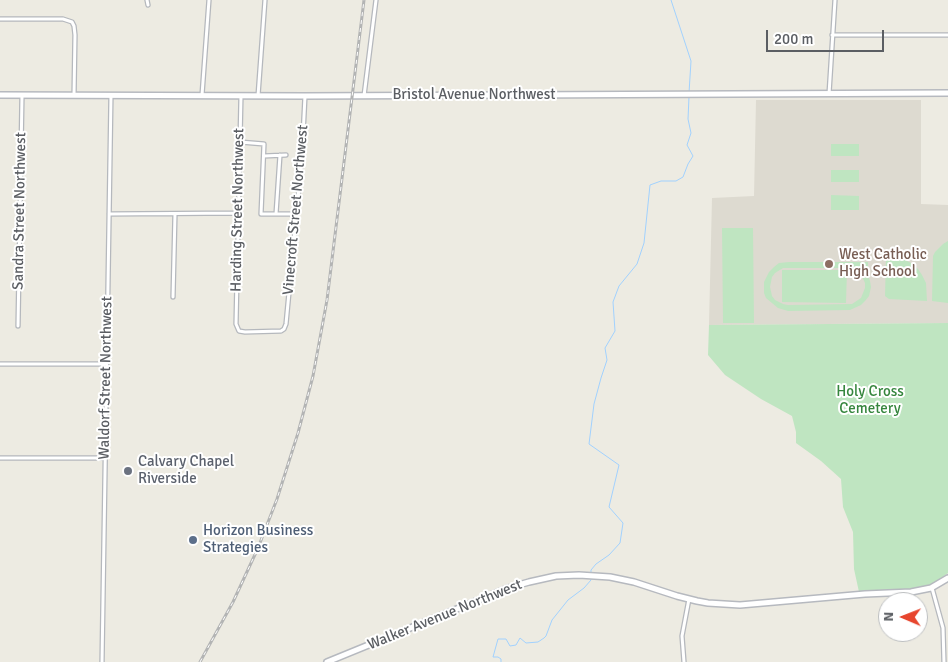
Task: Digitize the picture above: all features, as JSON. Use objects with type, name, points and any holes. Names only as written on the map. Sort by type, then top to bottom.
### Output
[{"type":"street","points":[[147,0],[148,5]]},
{"type":"street","points":[[202,95],[209,0]]},
{"type":"street","points":[[258,96],[265,0]]},
{"type":"street","points":[[364,96],[376,0]]},
{"type":"street","points":[[829,94],[835,0]]},
{"type":"street","points":[[0,19],[63,19],[72,22],[74,26],[74,95]]},
{"type":"street","points":[[832,35],[948,34]]},
{"type":"street","name":"Bristol Avenue Northwest","points":[[0,95],[364,96],[948,93]]},
{"type":"street","name":"Sandra Street Northwest","points":[[18,326],[22,95]]},
{"type":"street","name":"Waldorf Street Northwest","points":[[102,662],[104,458],[112,95]]},
{"type":"street","name":"Harding Street Northwest","points":[[241,96],[236,324],[240,331],[245,332],[281,331],[286,324]]},
{"type":"street","name":"Vinecroft Street Northwest","points":[[286,324],[302,156],[305,96]]},
{"type":"street","points":[[240,142],[264,144],[261,214],[297,214]]},
{"type":"street","points":[[276,214],[280,155]]},
{"type":"street","points":[[264,156],[286,155]]},
{"type":"street","points":[[109,214],[239,213]]},
{"type":"street","points":[[173,297],[175,214]]},
{"type":"street","points":[[0,364],[106,364]]},
{"type":"street","points":[[0,458],[104,458]]},
{"type":"street","name":"Walker Avenue Northwest","points":[[327,662],[508,588],[556,576],[610,577],[634,582],[689,599],[708,603],[740,605],[911,592],[931,588],[948,578]]},
{"type":"street","points":[[931,588],[943,628],[944,662]]},
{"type":"street","points":[[684,662],[682,636],[689,599]]},
{"type":"shaded area","name":"West Catholic High School","points":[[756,100],[921,100],[921,204],[948,205],[948,323],[709,325],[712,198],[754,196]]},
{"type":"green space","points":[[831,144],[859,144],[859,156],[831,156]]},
{"type":"green space","points":[[831,170],[859,170],[859,182],[831,182]]},
{"type":"green space","points":[[831,195],[859,196],[859,210],[831,210]]},
{"type":"green space","points":[[722,228],[753,228],[754,323],[723,323]]},
{"type":"green space","points":[[948,241],[948,303],[932,301],[933,256]]},
{"type":"green space","points":[[886,257],[903,259],[918,269],[926,283],[927,301],[889,299],[885,296]]},
{"type":"green space","points":[[868,262],[868,267],[862,268],[870,281],[869,296],[861,305],[850,310],[788,311],[778,308],[766,298],[764,282],[769,272],[779,263]],"holes":[[[783,268],[850,268],[858,271],[865,283],[861,298],[852,304],[788,305],[775,300],[772,296],[770,287],[772,277]]]},
{"type":"green space","points":[[782,270],[847,270],[846,303],[782,302]]},
{"type":"green space","name":"Holy Cross Cemetery","points":[[948,323],[948,573],[933,584],[921,587],[897,591],[859,592],[854,569],[853,532],[843,507],[841,479],[821,461],[796,443],[796,432],[792,416],[761,399],[725,375],[708,355],[709,325]]},
{"type":"waterway","points":[[671,0],[691,61],[689,93]]},
{"type":"waterway","points":[[591,574],[591,570],[596,564],[609,555],[620,543],[623,523],[609,507],[619,465],[589,444],[594,404],[607,360],[605,348],[615,331],[613,302],[619,286],[637,264],[644,243],[650,185],[661,181],[676,181],[683,177],[693,156],[687,145],[691,133],[688,119],[689,97]]},
{"type":"waterway","points":[[501,662],[501,659],[498,657],[493,657],[498,639],[506,639],[510,646],[516,645],[520,638],[526,643],[538,642],[546,636],[552,620],[568,600],[584,588],[591,578]]},
{"type":"railway","points":[[200,662],[233,602],[258,548],[277,499],[298,433],[313,376],[327,300],[364,0]]},
{"type":"place","name":"West Catholic High School","points":[[829,264]]},
{"type":"place","name":"Calvary Chapel Riverside","points":[[128,471]]},
{"type":"place","name":"Horizon Business Strategies","points":[[193,540]]}]
